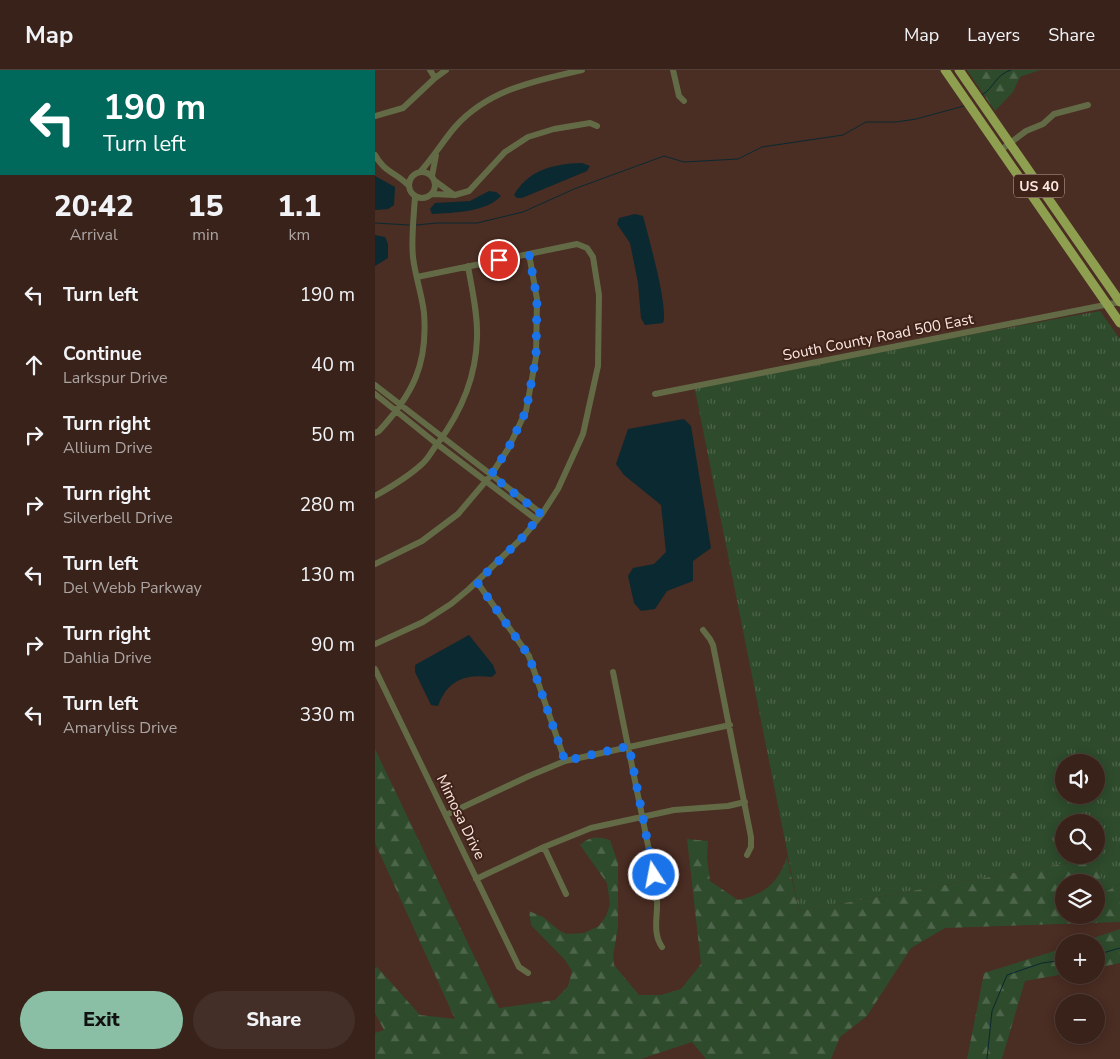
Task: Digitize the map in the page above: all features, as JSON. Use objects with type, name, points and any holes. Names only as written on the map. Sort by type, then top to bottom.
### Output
[{"type":"main road","name":"US 40","points":[[945,70],[1120,323]]},
{"type":"main road","name":"US 40","points":[[959,70],[1120,302]]},
{"type":"street","points":[[430,70],[435,78]]},
{"type":"street","points":[[375,116],[403,108],[446,70]]},
{"type":"street","points":[[394,174],[413,176],[420,172],[436,154],[455,127],[471,111],[486,101],[519,85],[582,70]]},
{"type":"street","points":[[673,70],[679,96],[684,101]]},
{"type":"street","points":[[1001,150],[1026,131],[1043,124],[1054,114],[1088,105]]},
{"type":"street","points":[[415,196],[419,198],[455,195],[473,188],[486,171],[505,152],[528,137],[554,128],[590,123],[597,126]]},
{"type":"street","points":[[414,211],[435,188],[433,178],[436,154]]},
{"type":"street","points":[[375,155],[381,166],[402,179],[415,196],[412,256],[424,313],[423,351],[415,382],[397,411],[375,433]]},
{"type":"street","points":[[420,172],[428,173],[455,195]]},
{"type":"street","points":[[409,186],[413,176]]},
{"type":"street","points":[[375,644],[429,618],[451,604],[477,582],[524,536],[537,520],[558,489],[583,434],[598,366],[599,295],[593,258],[587,248],[577,244],[417,277]]},
{"type":"street","points":[[375,564],[414,545],[445,525],[470,501],[491,475],[508,449],[526,411],[536,357],[537,299],[529,254]]},
{"type":"street","points":[[375,496],[422,464],[431,454],[460,410],[469,388],[474,365],[477,329],[476,311],[468,266]]},
{"type":"street","name":"South County Road 500 East","points":[[655,394],[1120,302]]},
{"type":"street","points":[[375,385],[402,404],[541,514]]},
{"type":"street","points":[[375,394],[537,520]]},
{"type":"street","points":[[477,582],[529,656],[565,761]]},
{"type":"street","points":[[703,630],[713,646],[745,802],[751,837],[751,847],[747,856]]},
{"type":"street","name":"Mimosa Drive","points":[[375,668],[519,968],[528,973]]},
{"type":"street","points":[[613,672],[656,886],[656,933],[658,942],[662,947]]},
{"type":"street","points":[[446,815],[565,761],[730,725]]},
{"type":"street","points":[[476,879],[579,832],[674,810],[728,806],[745,802]]},
{"type":"street","points":[[544,847],[566,894]]},
{"type":"green space","points":[[967,70],[1040,70],[1020,77],[1013,92],[995,111]]},
{"type":"green space","points":[[1100,311],[1120,339],[1120,884],[1105,892],[1105,874],[1100,874],[1098,864],[1105,864],[1105,814],[1055,814],[1055,864],[1062,864],[799,911],[694,385]]},
{"type":"green space","points":[[375,749],[499,1008],[555,1000],[568,986],[572,971],[565,960],[531,925],[529,911],[543,917],[560,931],[567,934],[584,933],[599,926],[606,916],[610,904],[607,883],[580,845],[594,838],[610,840],[618,863],[618,927],[613,956],[614,965],[639,995],[661,995],[681,989],[701,964],[687,839],[708,841],[707,858],[710,881],[738,900],[755,895],[769,886],[779,874],[787,857],[799,911],[1062,864],[1098,864],[1100,874],[1055,874],[1055,924],[1062,924],[945,928],[911,948],[867,1016],[840,1037],[831,1059],[706,1059],[692,1042],[641,1059],[375,1059],[375,1033],[384,1030],[375,1013],[375,968],[377,967],[420,1015],[455,1019],[375,843]]},
{"type":"green space","points":[[1120,884],[1120,922],[1105,923],[1105,892]]},
{"type":"green space","points":[[1120,929],[1120,963],[1105,966],[1105,934]]},
{"type":"green space","points":[[1055,951],[1055,976],[1025,981],[1002,1059],[967,1059],[984,973]]},
{"type":"water","points":[[582,163],[590,166],[587,171],[522,198],[517,198],[514,195],[527,179],[543,170],[562,165]]},
{"type":"water","points":[[375,176],[395,187],[394,205],[388,209],[375,210]]},
{"type":"water","points":[[489,191],[496,192],[501,196],[495,201],[478,208],[459,212],[432,214],[430,209],[435,203],[470,201]]},
{"type":"water","points":[[635,214],[643,216],[649,239],[661,288],[663,323],[645,325],[641,318],[638,283],[630,243],[617,224],[619,218]]},
{"type":"water","points":[[375,235],[385,237],[388,244],[388,258],[375,266]]},
{"type":"water","points":[[684,419],[691,426],[711,548],[693,561],[693,581],[667,591],[655,609],[641,611],[634,603],[628,576],[633,568],[654,564],[666,552],[661,505],[624,475],[616,464],[628,429]]},
{"type":"water","points":[[469,635],[493,665],[496,673],[492,677],[474,676],[459,680],[447,690],[438,706],[431,705],[415,672],[415,665]]},
{"type":"waterway","points":[[982,95],[998,78],[1011,70]]},
{"type":"waterway","points":[[416,225],[477,223],[523,212],[574,189],[664,156],[684,162],[738,159],[762,147],[843,135],[866,122],[896,122],[916,119],[964,106]]},
{"type":"waterway","points":[[375,223],[409,225]]},
{"type":"waterway","points":[[1105,952],[1120,948]]},
{"type":"waterway","points":[[987,1059],[992,1011],[1007,975],[1042,963],[1055,961]]},
{"type":"route","points":[[499,260],[529,254],[537,299],[536,357],[526,411],[508,449],[491,475],[541,514],[524,536],[477,582],[529,656],[565,761],[629,746],[654,875]]}]
